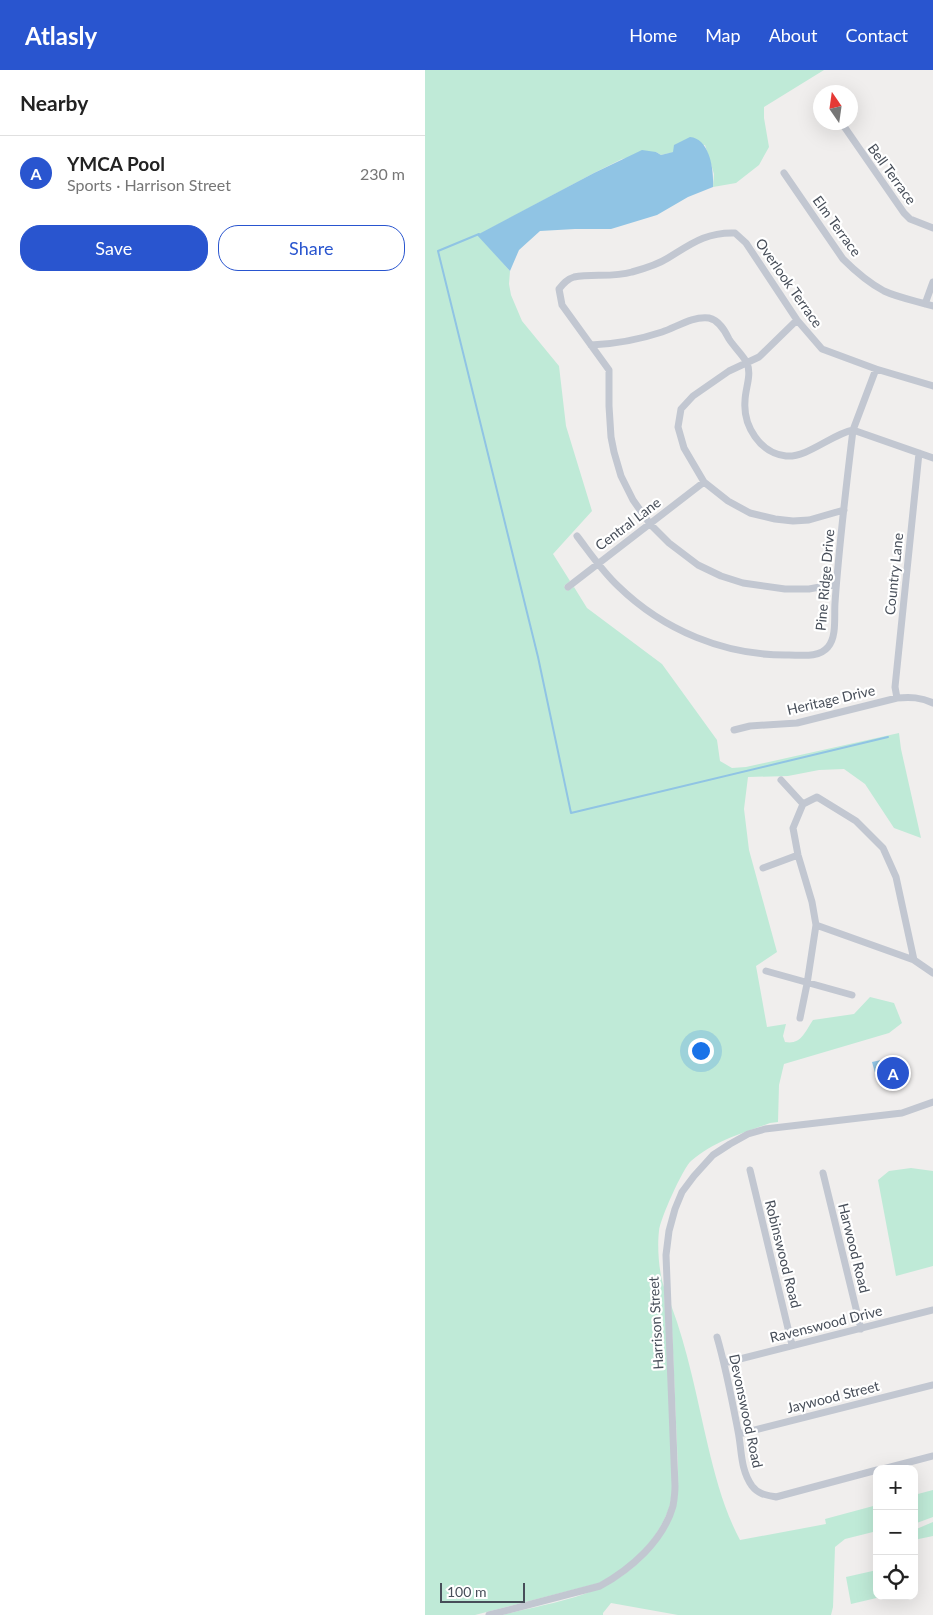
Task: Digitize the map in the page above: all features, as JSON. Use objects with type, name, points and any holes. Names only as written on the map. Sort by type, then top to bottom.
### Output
[{"type":"street","name":"Bell Terrace","points":[[847,130],[904,213],[910,219],[933,228]]},
{"type":"street","name":"Elm Terrace","points":[[784,173],[834,247],[853,269],[886,292],[933,306]]},
{"type":"street","name":"Overlook Terrace","points":[[836,584],[809,589],[785,589],[743,583],[721,576],[698,564],[676,549],[650,524],[633,500],[621,476],[611,437],[609,370],[562,305],[559,298],[559,289],[564,282],[573,277],[614,276],[631,273],[667,259],[692,242],[722,232],[735,233],[746,243],[797,320],[822,349],[876,369],[933,386]]},
{"type":"street","points":[[925,304],[933,282]]},
{"type":"street","points":[[591,345],[618,344],[662,332],[698,318],[711,318],[722,326],[747,363],[749,376],[744,411],[757,441],[771,452],[787,456],[807,451],[844,432],[853,430],[933,458]]},
{"type":"street","points":[[797,320],[759,357],[729,371],[693,396],[681,410],[678,427],[684,448],[704,482],[728,501],[750,513],[775,520],[793,521],[809,520],[844,510]]},
{"type":"street","name":"Pine Ridge Drive","points":[[577,536],[597,564],[635,602],[665,623],[689,635],[734,650],[776,656],[818,654],[828,648],[833,637],[836,584],[853,430],[876,369]]},
{"type":"street","name":"Country Lane","points":[[897,698],[895,687],[919,453]]},
{"type":"street","name":"Central Lane","points":[[568,587],[704,482]]},
{"type":"street","name":"Heritage Drive","points":[[733,730],[750,726],[797,723],[897,698],[924,698],[933,703]]},
{"type":"street","points":[[781,780],[803,804]]},
{"type":"street","points":[[800,1018],[816,925],[813,902],[797,855],[793,828],[803,804],[817,797],[856,821],[883,848],[896,877],[914,960]]},
{"type":"street","points":[[763,868],[797,855]]},
{"type":"street","points":[[816,925],[914,960],[933,973]]},
{"type":"street","points":[[766,971],[807,984],[852,995]]},
{"type":"street","name":"Harrison Street","points":[[489,1615],[600,1586],[615,1578],[642,1556],[665,1525],[673,1506],[676,1469],[666,1256],[669,1231],[675,1209],[682,1192],[694,1176],[713,1155],[748,1134],[787,1126],[903,1113],[933,1102]]},
{"type":"street","name":"Robinswood Road","points":[[750,1170],[792,1345]]},
{"type":"street","name":"Harwood Road","points":[[823,1173],[861,1329]]},
{"type":"street","name":"Ravenswood Drive","points":[[724,1363],[933,1310]]},
{"type":"street","name":"Devonswood Road","points":[[717,1337],[739,1434],[743,1467],[747,1478],[754,1488],[763,1495],[775,1497],[873,1471]]},
{"type":"street","name":"Jaywood Street","points":[[739,1434],[933,1385]]},
{"type":"street","points":[[898,1465],[933,1456]]},
{"type":"green space","points":[[425,70],[824,70],[764,107],[769,147],[759,165],[736,183],[713,187],[714,174],[705,145],[661,155],[656,152],[622,159],[478,235],[510,271],[509,284],[511,295],[522,321],[559,366],[566,426],[592,511],[553,554],[570,581],[564,586],[567,591],[574,587],[587,608],[662,664],[717,740],[720,761],[732,768],[746,767],[899,733],[921,838],[894,828],[865,784],[844,769],[819,770],[788,776],[748,777],[744,809],[749,850],[777,952],[756,966],[767,1027],[786,1024],[783,1036],[785,1042],[795,1042],[802,1037],[813,1020],[854,1014],[870,997],[894,1003],[902,1023],[889,1033],[784,1064],[779,1085],[778,1122],[738,1134],[700,1154],[687,1166],[667,1205],[660,1225],[658,1245],[664,1287],[673,1486],[670,1505],[659,1530],[632,1561],[599,1583],[475,1615],[425,1615]]},
{"type":"green space","points":[[911,1168],[933,1171],[933,1266],[896,1276],[878,1180],[889,1171]]},
{"type":"green space","points":[[671,1305],[687,1357],[717,1482],[729,1517],[740,1540],[826,1524],[825,1519],[873,1506],[873,1532],[845,1539],[835,1547],[833,1607],[831,1615],[678,1615],[611,1603],[603,1615],[502,1615],[593,1591],[614,1581],[632,1568],[649,1552],[670,1519],[678,1493]]},
{"type":"green space","points":[[933,1490],[933,1517],[918,1523],[918,1510],[918,1494]]},
{"type":"green space","points":[[933,1522],[933,1536],[918,1539],[918,1528]]},
{"type":"green space","points":[[873,1571],[873,1599],[851,1604],[846,1577]]},
{"type":"water","points":[[690,137],[697,139],[706,149],[713,172],[713,187],[688,197],[657,215],[611,229],[540,231],[519,250],[510,271],[477,235],[594,173],[642,150],[656,152],[661,155],[673,152],[674,145]]},
{"type":"water","points":[[890,1058],[894,1069],[888,1070],[889,1077],[877,1080],[872,1062]]},
{"type":"waterway","points":[[479,234],[438,251],[538,657],[571,813],[888,737]]},
{"type":"place","name":"YMCA Pool","points":[[893,1073]]}]
